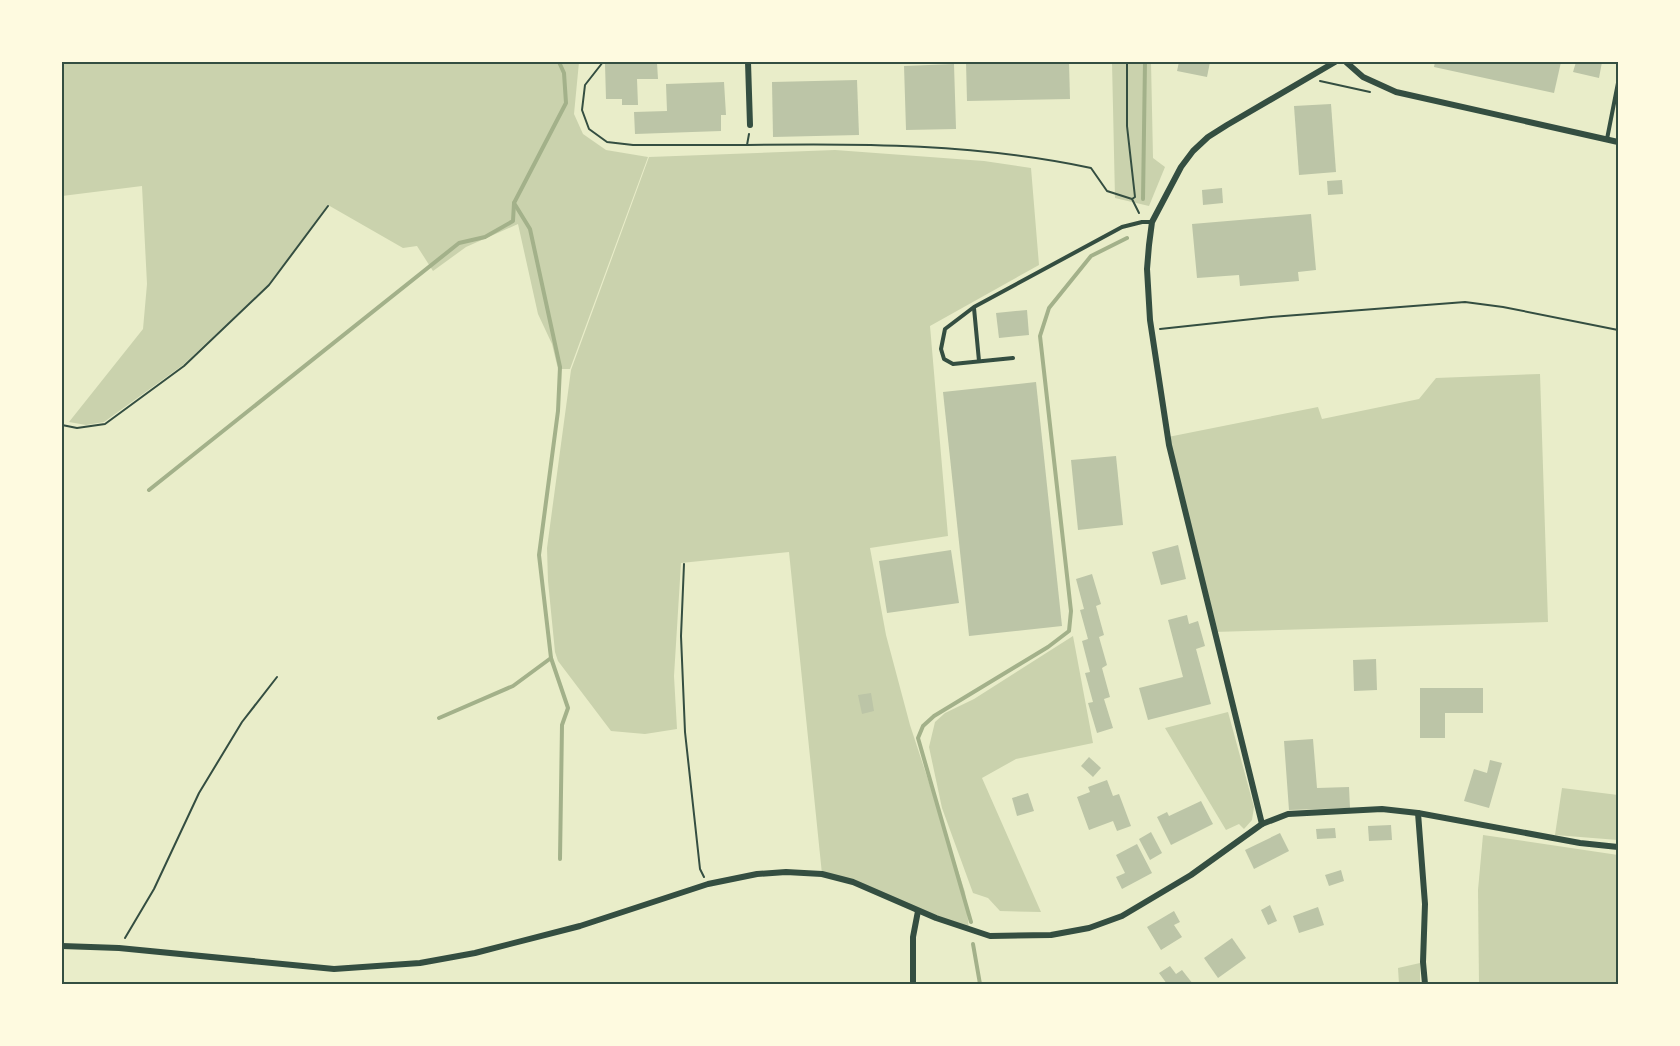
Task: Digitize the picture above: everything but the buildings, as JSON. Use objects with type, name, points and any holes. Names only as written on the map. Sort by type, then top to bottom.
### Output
[{"type":"street","points":[[748,62],[750,124]]},
{"type":"street","points":[[1262,825],[1175,475],[1151,329],[1147,269],[1152,222],[1181,166],[1193,151],[1227,124],[1335,62]]},
{"type":"street","points":[[1346,62],[1363,77],[1396,92],[1618,142]]},
{"type":"street","points":[[62,946],[119,948],[334,969],[420,963],[475,953],[580,926],[708,884],[757,874],[786,872],[822,874],[853,882],[918,911],[990,936],[1037,936],[1089,928],[1122,916],[1191,875],[1262,825],[1288,814],[1382,809],[1418,813],[1569,841],[1618,847]]},
{"type":"street","points":[[1418,813],[1425,904],[1423,962],[1425,984]]},
{"type":"street","points":[[913,984],[913,937],[918,911]]},
{"type":"lane","points":[[1607,139],[1618,83]]},
{"type":"lane","points":[[1013,358],[953,364],[945,359],[941,349],[945,329],[974,307],[1122,227],[1152,222]]},
{"type":"lane","points":[[974,307],[978,361]]},
{"type":"path","points":[[603,62],[585,85],[582,110],[588,129],[607,142],[633,145],[851,144],[993,153],[1091,168],[1107,191],[1132,198]]},
{"type":"path","points":[[1127,62],[1127,126],[1136,197],[1132,198]]},
{"type":"path","points":[[1305,78],[1377,93],[1396,92]]},
{"type":"path","points":[[747,145],[750,124]]},
{"type":"path","points":[[1132,198],[1142,222]]},
{"type":"path","points":[[62,425],[76,428],[105,424],[184,366],[269,285],[328,206]]},
{"type":"path","points":[[1151,329],[1465,302],[1503,307],[1618,330]]},
{"type":"path","points":[[684,564],[681,636],[685,732],[700,869],[708,884]]},
{"type":"path","points":[[119,948],[154,889],[199,793],[242,722],[277,677]]},
{"type":"green space","points":[[62,62],[579,62],[574,114],[583,134],[606,150],[648,157],[570,369],[558,369],[552,344],[538,314],[518,224],[466,247],[433,271],[417,246],[403,248],[328,205],[268,285],[183,365],[104,422],[86,425],[69,422],[143,329],[147,284],[142,186],[62,196]]},
{"type":"green space","points":[[1112,62],[1151,62],[1153,158],[1165,167],[1149,206],[1115,198]]},
{"type":"green space","points":[[835,150],[984,161],[1031,168],[1039,265],[930,326],[948,536],[870,548],[886,635],[910,725],[965,892],[969,930],[875,890],[822,874],[789,552],[681,563],[674,676],[677,729],[645,734],[611,731],[558,661],[555,652],[547,548],[571,370],[649,157]]},
{"type":"green space","points":[[1540,374],[1548,622],[1214,632],[1168,437],[1318,407],[1322,419],[1419,399],[1436,378]]},
{"type":"green space","points":[[1073,636],[1093,743],[1016,759],[982,778],[1041,912],[1000,911],[988,898],[973,893],[942,808],[929,747],[935,722],[945,713],[974,699]]},
{"type":"green space","points":[[1228,712],[1254,807],[1252,820],[1244,829],[1239,824],[1226,830],[1165,728]]},
{"type":"green space","points":[[1562,788],[1618,795],[1618,840],[1555,835]]},
{"type":"green space","points":[[1483,835],[1618,855],[1618,984],[1479,984],[1478,890]]},
{"type":"green space","points":[[1420,963],[1420,984],[1399,984],[1398,968]]},
{"type":"waterway","points":[[559,62],[564,73],[566,103],[514,203],[530,229],[560,367],[558,411],[539,555],[551,658],[568,708],[562,725],[560,859]]},
{"type":"waterway","points":[[1143,199],[1145,62]]},
{"type":"waterway","points":[[149,490],[459,243],[485,237],[513,221],[514,203]]},
{"type":"waterway","points":[[971,922],[918,738],[923,726],[934,716],[1048,647],[1069,631],[1071,611],[1040,336],[1049,308],[1091,256],[1127,238]]},
{"type":"waterway","points":[[439,718],[513,686],[551,658]]},
{"type":"waterway","points":[[973,944],[980,984]]}]
